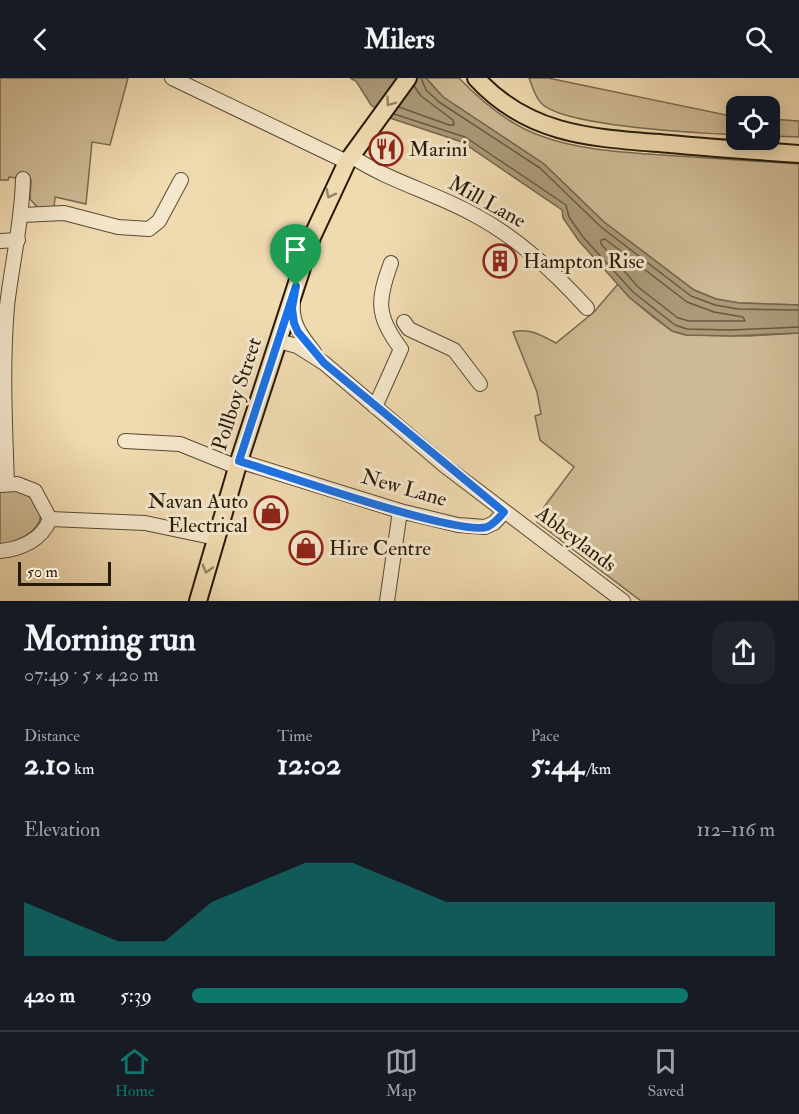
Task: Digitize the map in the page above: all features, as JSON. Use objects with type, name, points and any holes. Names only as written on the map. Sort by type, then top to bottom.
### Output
[{"type":"main road","name":"Pollboy Street","points":[[198,601],[238,464],[327,199],[349,159],[408,78]]},
{"type":"main road","points":[[476,78],[492,94],[530,119],[579,135],[799,154]]},
{"type":"street","name":"Mill Lane","points":[[172,78],[470,212],[501,230],[555,273],[587,308]]},
{"type":"street","points":[[0,551],[18,548],[31,541],[47,527],[50,519],[35,491],[27,486],[4,485],[2,366],[8,305],[22,215],[23,179]]},
{"type":"street","points":[[22,215],[64,213],[117,227],[149,229],[159,221],[181,180]]},
{"type":"street","points":[[0,241],[18,240]]},
{"type":"street","points":[[375,407],[401,349],[384,324],[380,308],[383,287],[392,263]]},
{"type":"street","name":"New Lane","points":[[296,286],[292,308],[294,323],[298,332],[324,363]]},
{"type":"street","points":[[404,322],[416,333],[454,350],[480,384]]},
{"type":"street","points":[[400,354],[412,344],[416,333]]},
{"type":"street","name":"New Lane","points":[[125,441],[180,444],[238,464],[400,511],[458,525],[485,527],[494,523],[504,512],[324,363],[297,346],[278,341]]},
{"type":"street","points":[[387,601],[400,511]]},
{"type":"street","name":"Abbeylands","points":[[504,512],[623,601]]},
{"type":"street","points":[[50,519],[145,523],[216,538]]},
{"type":"shaded area","points":[[0,78],[128,78],[110,145],[92,142],[86,204],[55,197],[54,208],[39,209],[30,199],[31,180],[9,177],[8,180],[0,180]]},
{"type":"shaded area","points":[[426,78],[459,78],[486,104],[507,119],[555,141],[600,150],[631,153],[799,164],[799,305],[739,303],[716,299],[694,290],[604,222],[544,164],[443,97]]},
{"type":"shaded area","points":[[529,78],[548,78],[726,115],[726,135],[634,127],[576,118],[554,111],[541,103],[535,95]]},
{"type":"shaded area","points":[[780,120],[799,121],[799,137],[780,136]]},
{"type":"shaded area","points":[[618,284],[629,297],[653,317],[672,331],[686,335],[749,336],[799,333],[799,601],[641,601],[537,522],[544,507],[574,467],[540,440],[535,416],[541,414],[537,392],[513,332],[530,332],[556,343],[594,312]]},
{"type":"shaded area","points":[[0,491],[17,491],[31,495],[41,515],[36,527],[26,536],[0,545]]},
{"type":"water","points":[[350,78],[426,78],[443,97],[544,164],[604,222],[694,290],[716,299],[739,303],[799,305],[799,333],[730,336],[686,335],[672,331],[629,297],[579,241],[563,218],[562,210],[462,142],[387,117],[371,105],[356,81]]},
{"type":"place","name":"Marini","points":[[386,149]]},
{"type":"place","name":"Hampton Rise","points":[[500,261]]},
{"type":"place","name":"Navan Auto Electrical","points":[[271,513]]},
{"type":"place","name":"Hire Centre","points":[[306,548]]},
{"type":"route","points":[[296,286],[292,308],[298,332],[324,363],[504,512],[494,523],[485,527],[472,527],[400,511],[239,461],[296,286]]}]
